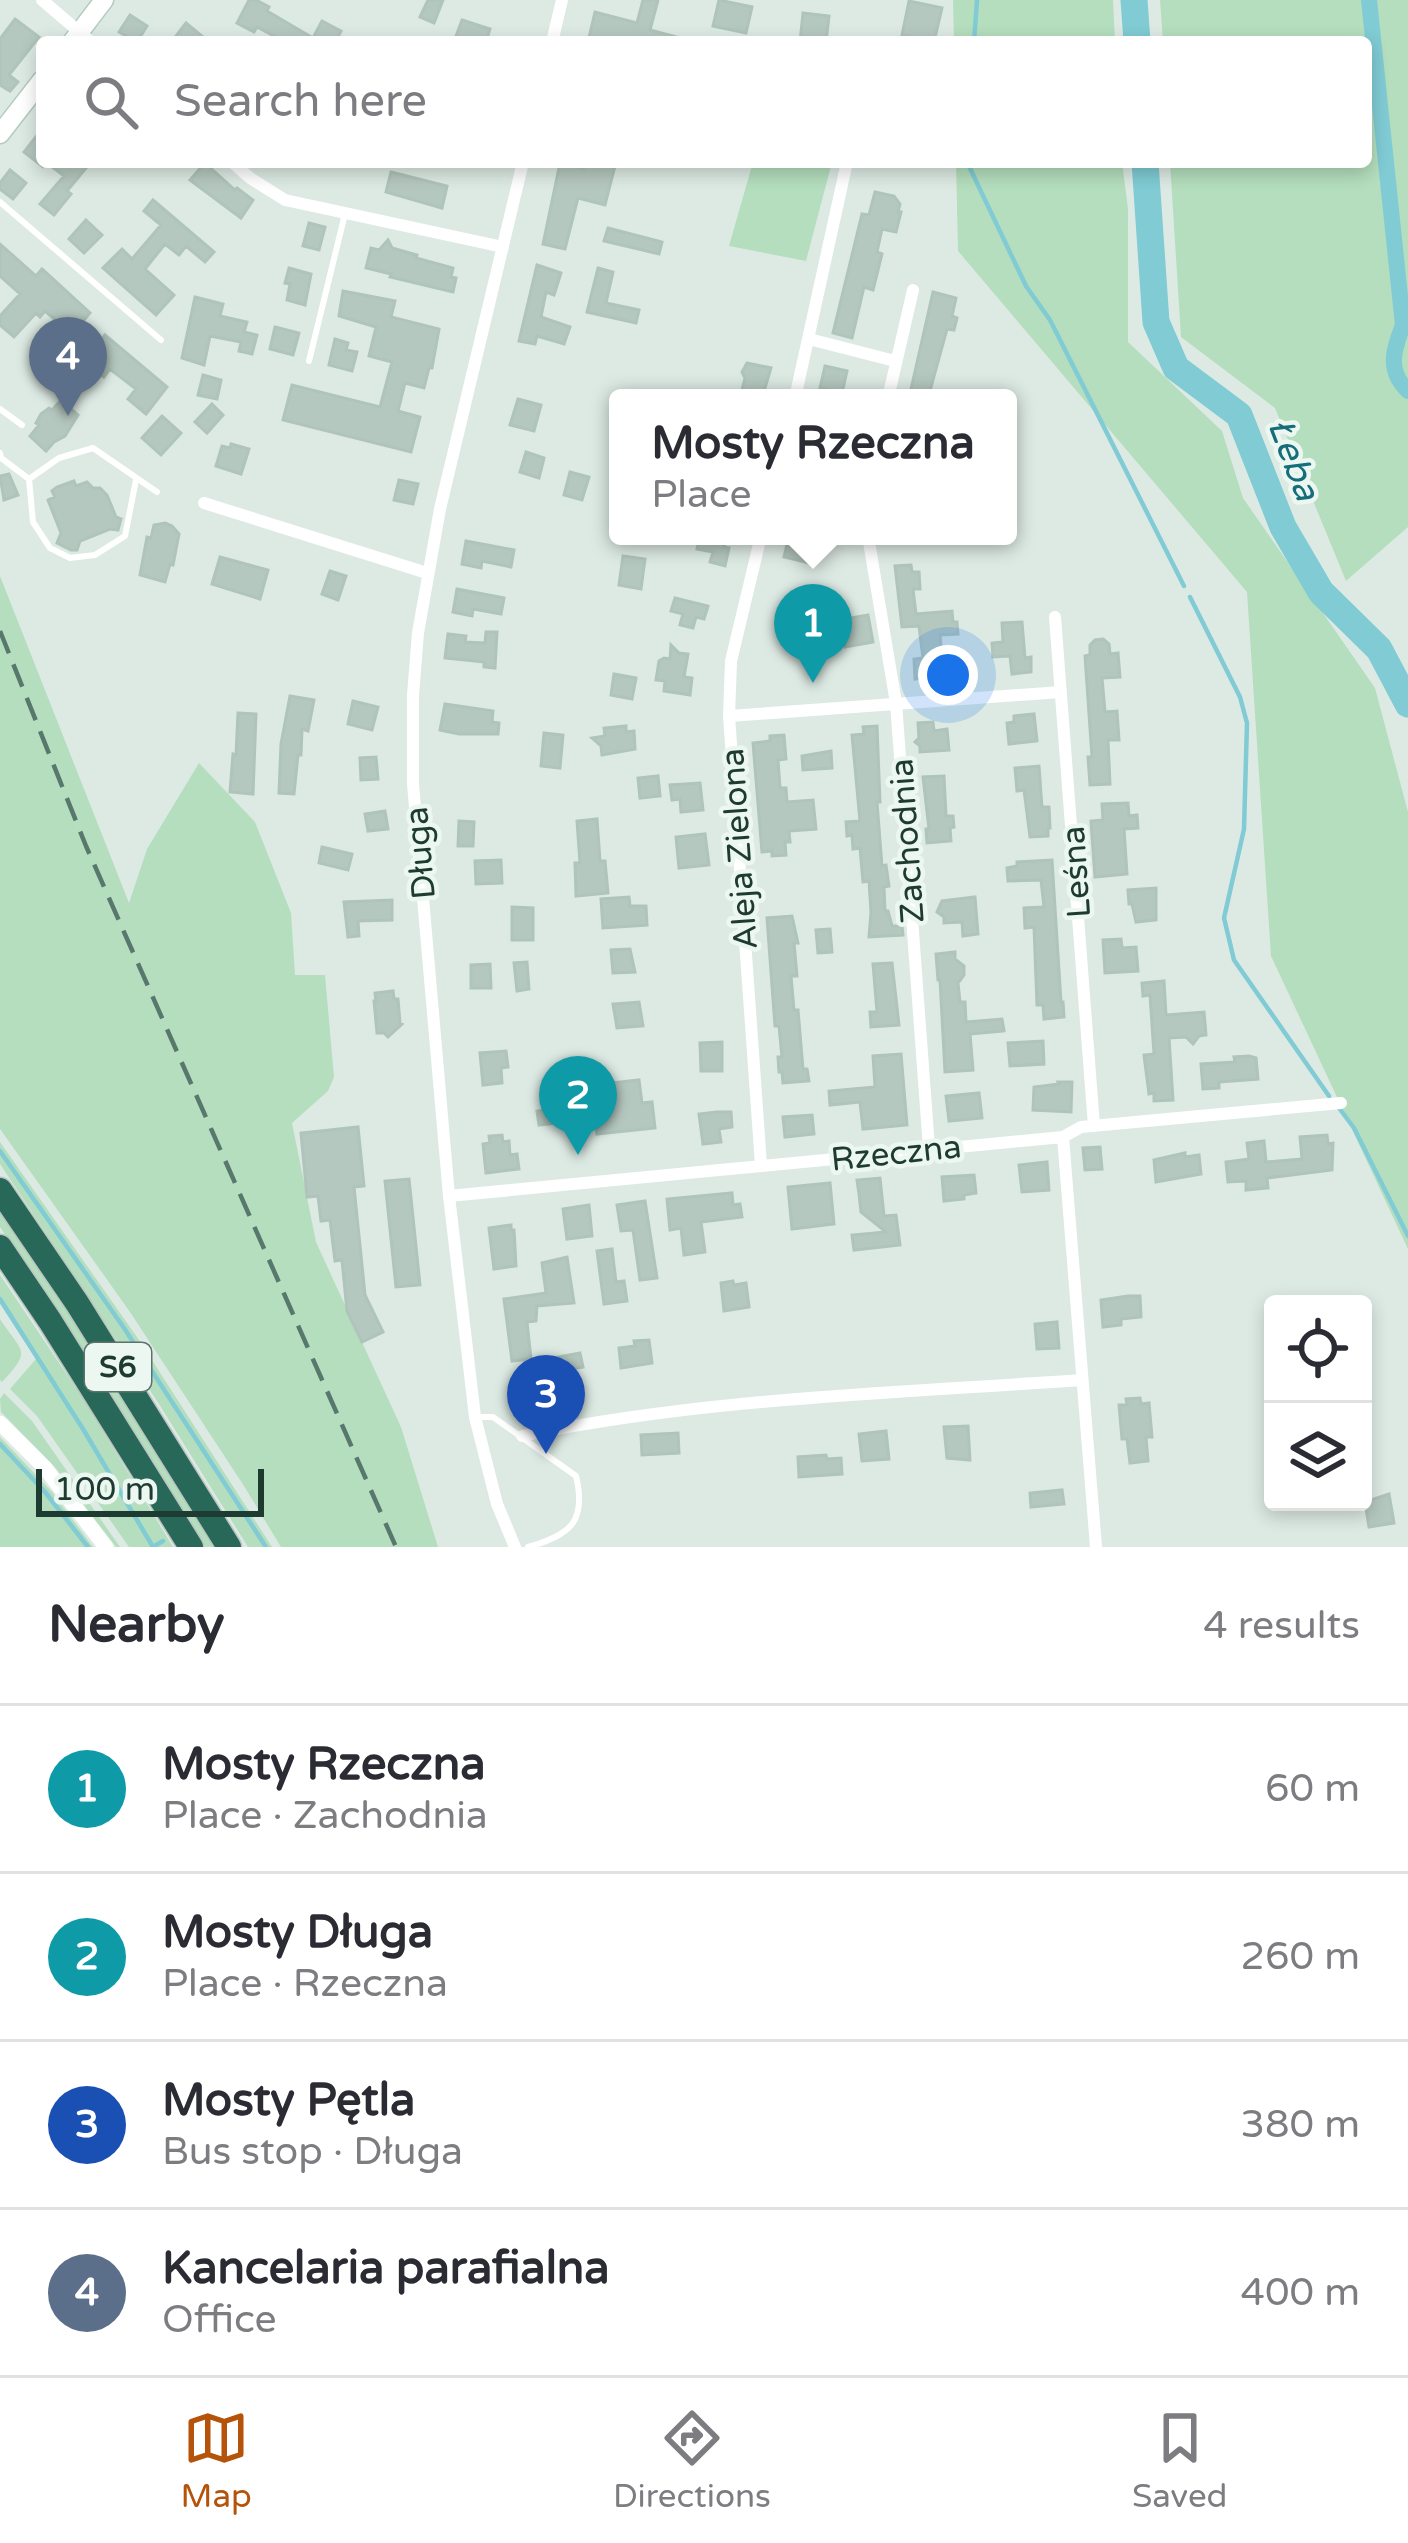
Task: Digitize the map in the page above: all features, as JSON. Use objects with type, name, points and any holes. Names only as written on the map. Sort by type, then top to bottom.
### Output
[{"type":"highway","name":"S6","points":[[0,1190],[77,1303],[229,1547]]},
{"type":"highway","name":"S6","points":[[0,1247],[191,1547]]},
{"type":"main road","points":[[82,36],[104,0]]},
{"type":"main road","points":[[0,134],[36,88]]},
{"type":"street","points":[[42,0],[77,36]]},
{"type":"street","points":[[553,36],[562,0]]},
{"type":"street","points":[[240,168],[277,197],[503,247]]},
{"type":"street","name":"Długa","points":[[515,1547],[492,1487],[475,1417],[449,1196],[413,784],[413,694],[427,573],[522,168]]},
{"type":"street","points":[[797,389],[846,168]]},
{"type":"street","points":[[889,389],[913,290]]},
{"type":"street","points":[[809,339],[895,361]]},
{"type":"street","points":[[204,503],[427,573]]},
{"type":"street","name":"Aleja Zielona","points":[[759,545],[730,661],[729,716],[761,1166]]},
{"type":"street","name":"Zachodnia","points":[[870,545],[896,703],[929,1148]]},
{"type":"street","name":"Leśna","points":[[1055,617],[1094,1126]]},
{"type":"street","points":[[729,716],[1061,692]]},
{"type":"street","name":"Rzeczna","points":[[449,1196],[1063,1137],[1081,1127],[1342,1103]]},
{"type":"street","points":[[1063,1137],[1096,1547]]},
{"type":"street","points":[[522,1436],[719,1408],[1082,1380]]},
{"type":"street","points":[[0,1423],[45,1468],[106,1547]]},
{"type":"lane","points":[[0,202],[161,340]]},
{"type":"lane","points":[[309,361],[345,214]]},
{"type":"lane","points":[[0,409],[22,425]]},
{"type":"lane","points":[[29,479],[59,458],[93,448],[157,492]]},
{"type":"lane","points":[[0,454],[29,479],[33,522],[50,548],[70,558],[95,555],[125,536],[136,479]]},
{"type":"lane","points":[[475,1417],[493,1417],[576,1476],[581,1498],[568,1529],[556,1539],[528,1547]]},
{"type":"green space","points":[[953,0],[1113,0],[1115,36],[954,36]]},
{"type":"green space","points":[[1160,0],[1408,0],[1408,527],[1346,581],[1275,408],[1181,337],[1170,168],[1372,168],[1372,36],[1163,36]]},
{"type":"green space","points":[[751,168],[830,168],[806,261],[729,246]]},
{"type":"green space","points":[[956,168],[1123,168],[1128,209],[1128,342],[1222,431],[1243,498],[1375,688],[1408,812],[1408,1249],[1271,956],[1247,592],[958,251]]},
{"type":"green space","points":[[0,576],[129,903],[147,849],[199,763],[255,822],[291,913],[295,975],[325,975],[334,1077],[328,1091],[292,1123],[316,1242],[401,1427],[438,1547],[281,1547],[130,1312],[0,1129]]},
{"type":"green space","points":[[0,1142],[139,1340],[272,1547],[248,1547],[0,1164]]},
{"type":"green space","points":[[0,1210],[216,1547],[205,1547],[0,1227]]},
{"type":"green space","points":[[0,1275],[84,1400],[173,1547],[129,1547],[37,1416],[10,1389],[36,1359],[0,1304]]},
{"type":"green space","points":[[0,1319],[21,1351],[18,1363],[2,1382],[0,1380]]},
{"type":"green space","points":[[4,1393],[32,1421],[120,1547],[54,1466],[1,1412]]},
{"type":"green space","points":[[0,1437],[52,1492],[93,1547],[0,1547]]},
{"type":"building","points":[[249,0],[256,0],[310,36],[274,36],[237,23]]},
{"type":"building","points":[[428,0],[443,0],[434,23],[420,17]]},
{"type":"building","points":[[643,0],[658,0],[650,30],[672,36],[589,36],[595,12],[637,23]]},
{"type":"building","points":[[719,0],[752,7],[746,33],[713,26]]},
{"type":"building","points":[[909,1],[942,8],[935,36],[902,35]]},
{"type":"building","points":[[803,13],[829,16],[827,36],[801,36]]},
{"type":"building","points":[[130,15],[147,26],[141,36],[119,32]]},
{"type":"building","points":[[15,19],[38,36],[9,75],[18,82],[10,91],[0,85],[0,39]]},
{"type":"building","points":[[462,20],[490,29],[488,36],[456,36]]},
{"type":"building","points":[[322,21],[341,31],[338,36],[314,36]]},
{"type":"building","points":[[186,23],[202,36],[176,36]]},
{"type":"building","points":[[36,137],[36,161],[24,152]]},
{"type":"building","points":[[54,168],[86,168],[54,215],[40,204],[64,176]]},
{"type":"building","points":[[201,168],[211,168],[253,200],[241,218],[190,180]]},
{"type":"building","points":[[559,168],[614,168],[605,205],[578,198],[565,249],[543,244]]},
{"type":"building","points":[[10,170],[26,183],[13,199],[0,189]]},
{"type":"building","points":[[391,172],[447,186],[442,208],[386,192]]},
{"type":"building","points":[[875,192],[894,196],[901,212],[896,232],[882,229],[877,252],[882,254],[873,290],[864,287],[852,338],[833,333],[862,214],[869,215]]},
{"type":"building","points":[[153,200],[214,252],[205,262],[186,246],[179,255],[165,244],[145,269],[174,295],[156,315],[103,268],[122,249],[132,259],[161,225],[144,211]]},
{"type":"building","points":[[86,220],[102,235],[84,253],[69,239]]},
{"type":"building","points":[[309,223],[325,227],[319,250],[303,246]]},
{"type":"building","points":[[608,228],[662,242],[659,254],[604,241]]},
{"type":"building","points":[[388,240],[392,248],[453,268],[453,292],[366,268],[371,248],[379,250]]},
{"type":"building","points":[[0,244],[36,276],[42,269],[90,313],[72,334],[45,311],[40,317],[36,313],[14,337],[0,325],[0,316],[20,294],[0,276]]},
{"type":"building","points":[[537,265],[561,273],[554,295],[546,292],[541,317],[570,327],[564,344],[537,336],[535,344],[519,341]]},
{"type":"building","points":[[289,268],[311,274],[305,305],[287,300]]},
{"type":"building","points":[[598,268],[613,272],[606,303],[639,310],[636,323],[587,312]]},
{"type":"building","points":[[343,291],[395,301],[391,317],[439,329],[424,388],[405,383],[398,411],[420,417],[411,452],[283,420],[292,385],[380,407],[392,362],[369,356],[376,327],[339,316]]},
{"type":"building","points":[[933,292],[956,298],[954,330],[947,329],[930,389],[911,389]]},
{"type":"building","points":[[195,297],[223,304],[220,316],[247,322],[244,332],[257,335],[252,354],[239,351],[241,342],[210,336],[204,365],[182,358]]},
{"type":"building","points":[[275,327],[299,333],[293,355],[270,349]]},
{"type":"building","points":[[105,335],[167,387],[146,414],[128,399],[136,389],[110,369],[104,377],[84,361]]},
{"type":"building","points":[[335,339],[348,343],[346,350],[357,352],[352,371],[329,365]]},
{"type":"building","points":[[747,363],[771,368],[765,389],[742,389]]},
{"type":"building","points":[[825,366],[847,371],[843,389],[820,388]]},
{"type":"building","points":[[203,375],[221,380],[217,399],[198,395]]},
{"type":"building","points":[[518,399],[541,405],[534,431],[510,425]]},
{"type":"building","points":[[61,400],[78,415],[65,436],[46,451],[30,436],[41,414]]},
{"type":"building","points":[[212,404],[223,415],[207,433],[195,422]]},
{"type":"building","points":[[162,416],[181,433],[161,455],[142,438]]},
{"type":"building","points":[[231,444],[249,449],[241,474],[216,466],[222,446],[230,448]]},
{"type":"building","points":[[526,452],[544,458],[539,478],[520,472]]},
{"type":"building","points":[[570,472],[589,477],[582,500],[564,495]]},
{"type":"building","points":[[9,474],[18,495],[4,500],[0,476]]},
{"type":"building","points":[[399,480],[418,484],[413,504],[394,500]]},
{"type":"building","points":[[74,481],[76,486],[87,482],[100,488],[121,519],[118,530],[80,541],[77,550],[71,550],[57,543],[61,533],[48,500],[55,497],[52,491],[57,487]]},
{"type":"building","points":[[165,523],[179,534],[165,582],[140,575],[147,537],[151,538],[154,525]]},
{"type":"building","points":[[466,541],[514,550],[511,567],[482,561],[481,568],[462,564]]},
{"type":"building","points":[[698,545],[725,545],[729,548],[725,566],[710,562],[713,552],[697,549]]},
{"type":"building","points":[[787,545],[817,545],[813,564],[784,557]]},
{"type":"building","points":[[623,556],[645,559],[641,589],[619,585]]},
{"type":"building","points":[[220,557],[268,570],[260,599],[212,584]]},
{"type":"building","points":[[911,565],[912,572],[919,572],[920,589],[913,589],[916,614],[952,611],[953,622],[957,622],[958,634],[940,635],[944,676],[915,679],[914,659],[923,658],[919,626],[902,627],[895,566]]},
{"type":"building","points":[[330,571],[346,576],[338,600],[322,594]]},
{"type":"building","points":[[457,589],[504,598],[501,614],[473,609],[472,616],[453,612]]},
{"type":"building","points":[[675,598],[708,606],[704,619],[696,617],[693,628],[680,625],[683,614],[671,611]]},
{"type":"building","points":[[868,615],[873,642],[845,647],[840,620]]},
{"type":"building","points":[[1022,622],[1031,672],[1012,674],[1010,656],[993,657],[992,643],[1003,642],[1002,623]]},
{"type":"building","points":[[486,632],[497,632],[495,668],[484,667],[484,662],[445,658],[448,634],[466,636],[465,642],[485,643]]},
{"type":"building","points":[[1103,639],[1110,654],[1118,653],[1120,677],[1102,678],[1105,712],[1117,711],[1119,740],[1108,740],[1110,784],[1090,785],[1085,656],[1090,655],[1095,640]]},
{"type":"building","points":[[671,645],[688,654],[684,677],[692,678],[690,695],[664,691],[665,681],[656,680],[659,661],[670,659]]},
{"type":"building","points":[[614,674],[636,678],[632,699],[611,695]]},
{"type":"building","points":[[290,696],[314,700],[308,731],[302,729],[294,794],[279,793]]},
{"type":"building","points":[[353,701],[378,707],[372,730],[348,724]]},
{"type":"building","points":[[445,704],[493,711],[498,734],[440,730]]},
{"type":"building","points":[[238,713],[256,714],[253,794],[230,792]]},
{"type":"building","points":[[1034,714],[1037,741],[1009,744],[1007,723],[1014,722],[1014,716]]},
{"type":"building","points":[[933,722],[934,731],[947,729],[949,750],[920,752],[915,742],[918,723]]},
{"type":"building","points":[[626,726],[626,732],[634,731],[635,749],[602,755],[601,746],[592,738],[605,736],[604,728]]},
{"type":"building","points":[[877,726],[877,802],[882,866],[886,865],[889,886],[884,887],[885,911],[892,926],[902,926],[903,935],[869,937],[869,881],[863,882],[860,848],[853,849],[846,822],[860,821],[852,735],[864,734],[863,727]]},
{"type":"building","points":[[544,733],[563,735],[560,768],[541,766]]},
{"type":"building","points":[[784,735],[786,759],[778,760],[780,788],[786,788],[787,802],[813,800],[816,829],[789,831],[786,855],[772,856],[772,851],[762,852],[753,743]]},
{"type":"building","points":[[831,751],[832,768],[803,770],[802,756]]},
{"type":"building","points":[[376,757],[378,779],[361,780],[360,758]]},
{"type":"building","points":[[1039,766],[1042,807],[1049,807],[1050,828],[1048,836],[1030,837],[1024,790],[1017,791],[1015,768]]},
{"type":"building","points":[[658,776],[660,796],[640,798],[638,778]]},
{"type":"building","points":[[944,776],[946,816],[953,816],[951,841],[927,843],[923,777]]},
{"type":"building","points":[[700,783],[703,810],[681,812],[680,799],[672,800],[670,785]]},
{"type":"building","points":[[1128,803],[1129,816],[1137,815],[1138,828],[1124,829],[1127,874],[1095,877],[1091,821],[1103,820],[1102,804]]},
{"type":"building","points":[[385,811],[388,829],[368,831],[365,814]]},
{"type":"building","points":[[597,819],[608,893],[576,896],[577,821]]},
{"type":"building","points":[[459,821],[474,822],[473,846],[458,846]]},
{"type":"building","points":[[705,834],[709,865],[679,868],[676,837]]},
{"type":"building","points":[[322,847],[352,854],[348,870],[319,863]]},
{"type":"building","points":[[501,860],[502,883],[476,884],[475,861]]},
{"type":"building","points":[[1052,860],[1064,1017],[1044,1019],[1043,1005],[1037,1005],[1034,927],[1025,928],[1024,908],[1044,907],[1041,880],[1008,881],[1007,868],[1017,862]]},
{"type":"building","points":[[1156,888],[1156,920],[1136,922],[1128,890]]},
{"type":"building","points":[[629,897],[630,906],[646,906],[647,925],[603,928],[601,899]]},
{"type":"building","points":[[975,897],[978,934],[963,936],[962,922],[944,923],[937,912],[942,901]]},
{"type":"building","points":[[392,900],[392,920],[358,921],[359,936],[348,937],[344,902]]},
{"type":"building","points":[[512,907],[533,908],[533,940],[512,940]]},
{"type":"building","points":[[792,916],[798,943],[794,943],[797,976],[791,976],[794,1010],[798,1010],[803,1069],[809,1081],[783,1083],[767,918]]},
{"type":"building","points":[[830,929],[832,952],[818,953],[816,930]]},
{"type":"building","points":[[1121,939],[1122,948],[1136,947],[1138,971],[1105,973],[1103,940]]},
{"type":"building","points":[[630,949],[635,972],[613,973],[611,950]]},
{"type":"building","points":[[955,952],[955,959],[964,966],[958,983],[966,1022],[1002,1019],[1004,1031],[970,1034],[973,1070],[945,1072],[936,954]]},
{"type":"building","points":[[527,962],[529,989],[517,991],[514,963]]},
{"type":"building","points":[[892,963],[899,1025],[871,1027],[870,1012],[877,1012],[873,964]]},
{"type":"building","points":[[490,964],[491,988],[471,988],[471,965]]},
{"type":"building","points":[[1164,981],[1166,1015],[1204,1012],[1206,1035],[1193,1044],[1186,1037],[1169,1038],[1173,1100],[1154,1101],[1144,1055],[1154,1054],[1150,995],[1143,996],[1142,983]]},
{"type":"building","points":[[393,991],[402,1024],[388,1037],[377,1033],[374,1001],[375,993]]},
{"type":"building","points":[[639,1002],[643,1026],[617,1028],[613,1004]]},
{"type":"building","points":[[1043,1041],[1044,1064],[1010,1066],[1008,1043]]},
{"type":"building","points":[[722,1042],[722,1071],[701,1071],[700,1043]]},
{"type":"building","points":[[506,1051],[508,1067],[501,1068],[502,1083],[483,1085],[480,1053]]},
{"type":"building","points":[[901,1054],[907,1125],[863,1129],[860,1102],[830,1105],[829,1091],[875,1087],[873,1056]]},
{"type":"building","points":[[1234,1057],[1256,1058],[1258,1079],[1219,1082],[1219,1088],[1203,1089],[1201,1064],[1235,1062]]},
{"type":"building","points":[[639,1080],[642,1103],[652,1102],[655,1128],[597,1134],[593,1085]]},
{"type":"building","points":[[1072,1082],[1071,1112],[1033,1110],[1034,1087]]},
{"type":"building","points":[[979,1093],[982,1118],[949,1121],[946,1096]]},
{"type":"building","points":[[568,1094],[566,1122],[539,1125],[537,1111],[557,1109],[556,1095]]},
{"type":"building","points":[[731,1112],[732,1127],[719,1129],[721,1142],[703,1144],[699,1114]]},
{"type":"building","points":[[812,1115],[814,1134],[785,1137],[783,1117]]},
{"type":"building","points":[[358,1127],[364,1186],[354,1187],[365,1295],[383,1332],[362,1342],[347,1311],[342,1260],[335,1261],[330,1220],[321,1221],[318,1196],[307,1197],[301,1133]]},
{"type":"building","points":[[502,1135],[503,1142],[509,1141],[510,1155],[517,1154],[519,1169],[486,1173],[483,1144],[490,1143],[489,1136]]},
{"type":"building","points":[[1327,1135],[1328,1144],[1333,1143],[1332,1170],[1267,1178],[1268,1188],[1246,1190],[1246,1181],[1228,1182],[1226,1162],[1249,1159],[1247,1143],[1264,1141],[1266,1162],[1302,1159],[1300,1137]]},
{"type":"building","points":[[1100,1147],[1102,1169],[1085,1170],[1083,1148]]},
{"type":"building","points":[[1185,1153],[1185,1157],[1199,1155],[1201,1174],[1156,1182],[1154,1160]]},
{"type":"building","points":[[1047,1162],[1049,1190],[1022,1192],[1019,1165]]},
{"type":"building","points":[[974,1175],[976,1193],[944,1201],[942,1177]]},
{"type":"building","points":[[880,1178],[884,1216],[896,1215],[900,1245],[854,1250],[852,1235],[886,1232],[861,1212],[857,1180]]},
{"type":"building","points":[[409,1179],[420,1285],[396,1287],[385,1181]]},
{"type":"building","points":[[830,1183],[834,1224],[792,1229],[788,1187]]},
{"type":"building","points":[[732,1193],[733,1205],[740,1204],[742,1217],[701,1222],[705,1252],[684,1255],[681,1228],[670,1230],[667,1199]]},
{"type":"building","points":[[645,1201],[657,1278],[640,1280],[633,1230],[621,1231],[617,1205]]},
{"type":"building","points":[[589,1205],[592,1236],[567,1239],[563,1209]]},
{"type":"building","points":[[511,1225],[516,1266],[494,1269],[489,1228]]},
{"type":"building","points":[[612,1249],[616,1282],[624,1281],[627,1301],[604,1304],[597,1251]]},
{"type":"building","points":[[567,1257],[574,1303],[537,1306],[536,1321],[527,1322],[531,1359],[512,1361],[504,1299],[546,1293],[542,1263]]},
{"type":"building","points":[[733,1281],[734,1285],[746,1283],[749,1307],[724,1311],[721,1283]]},
{"type":"building","points":[[1140,1296],[1141,1317],[1103,1327],[1101,1300]]},
{"type":"building","points":[[1057,1322],[1059,1348],[1037,1349],[1035,1324]]},
{"type":"building","points":[[649,1340],[652,1363],[621,1368],[619,1348]]},
{"type":"building","points":[[580,1353],[583,1367],[555,1372],[553,1358]]},
{"type":"building","points":[[535,1382],[537,1400],[517,1402],[515,1384]]},
{"type":"building","points":[[1140,1398],[1141,1404],[1149,1403],[1152,1437],[1146,1437],[1148,1461],[1130,1463],[1119,1405]]},
{"type":"building","points":[[968,1426],[970,1460],[947,1458],[944,1427]]},
{"type":"building","points":[[886,1431],[889,1459],[862,1461],[859,1434]]},
{"type":"building","points":[[678,1433],[679,1453],[642,1455],[641,1435]]},
{"type":"building","points":[[826,1455],[827,1459],[841,1458],[842,1474],[799,1477],[798,1457]]},
{"type":"building","points":[[1062,1490],[1064,1504],[1031,1507],[1030,1493]]},
{"type":"building","points":[[1389,1494],[1394,1523],[1369,1527],[1366,1511],[1372,1511],[1372,1500]]},
{"type":"waterway","points":[[974,36],[977,0]]},
{"type":"waterway","name":"Łeba","points":[[1134,0],[1137,36]]},
{"type":"waterway","points":[[1369,0],[1403,325],[1394,367],[1408,391]]},
{"type":"waterway","points":[[970,168],[1026,286],[1050,320],[1184,586]]},
{"type":"waterway","name":"Łeba","points":[[1145,168],[1156,322],[1176,368],[1239,415],[1283,527],[1321,592],[1379,649],[1408,704]]},
{"type":"waterway","points":[[1190,597],[1240,697],[1247,723],[1244,829],[1224,918],[1234,960],[1329,1096]]},
{"type":"waterway","points":[[1339,1108],[1354,1128],[1408,1236]]},
{"type":"waterway","points":[[0,1151],[124,1328],[266,1547]]},
{"type":"waterway","points":[[0,1299],[153,1547],[163,1541]]},
{"type":"waterway","points":[[0,1444],[88,1547]]},
{"type":"railway","points":[[0,631],[86,846],[396,1547]]},
{"type":"place","name":"Kancelaria parafialna","points":[[68,416]]},
{"type":"place","name":"Mosty Rzeczna","points":[[813,683]]},
{"type":"place","name":"Mosty Długa","points":[[578,1155]]},
{"type":"place","name":"Mosty Pętla","points":[[546,1454]]}]
